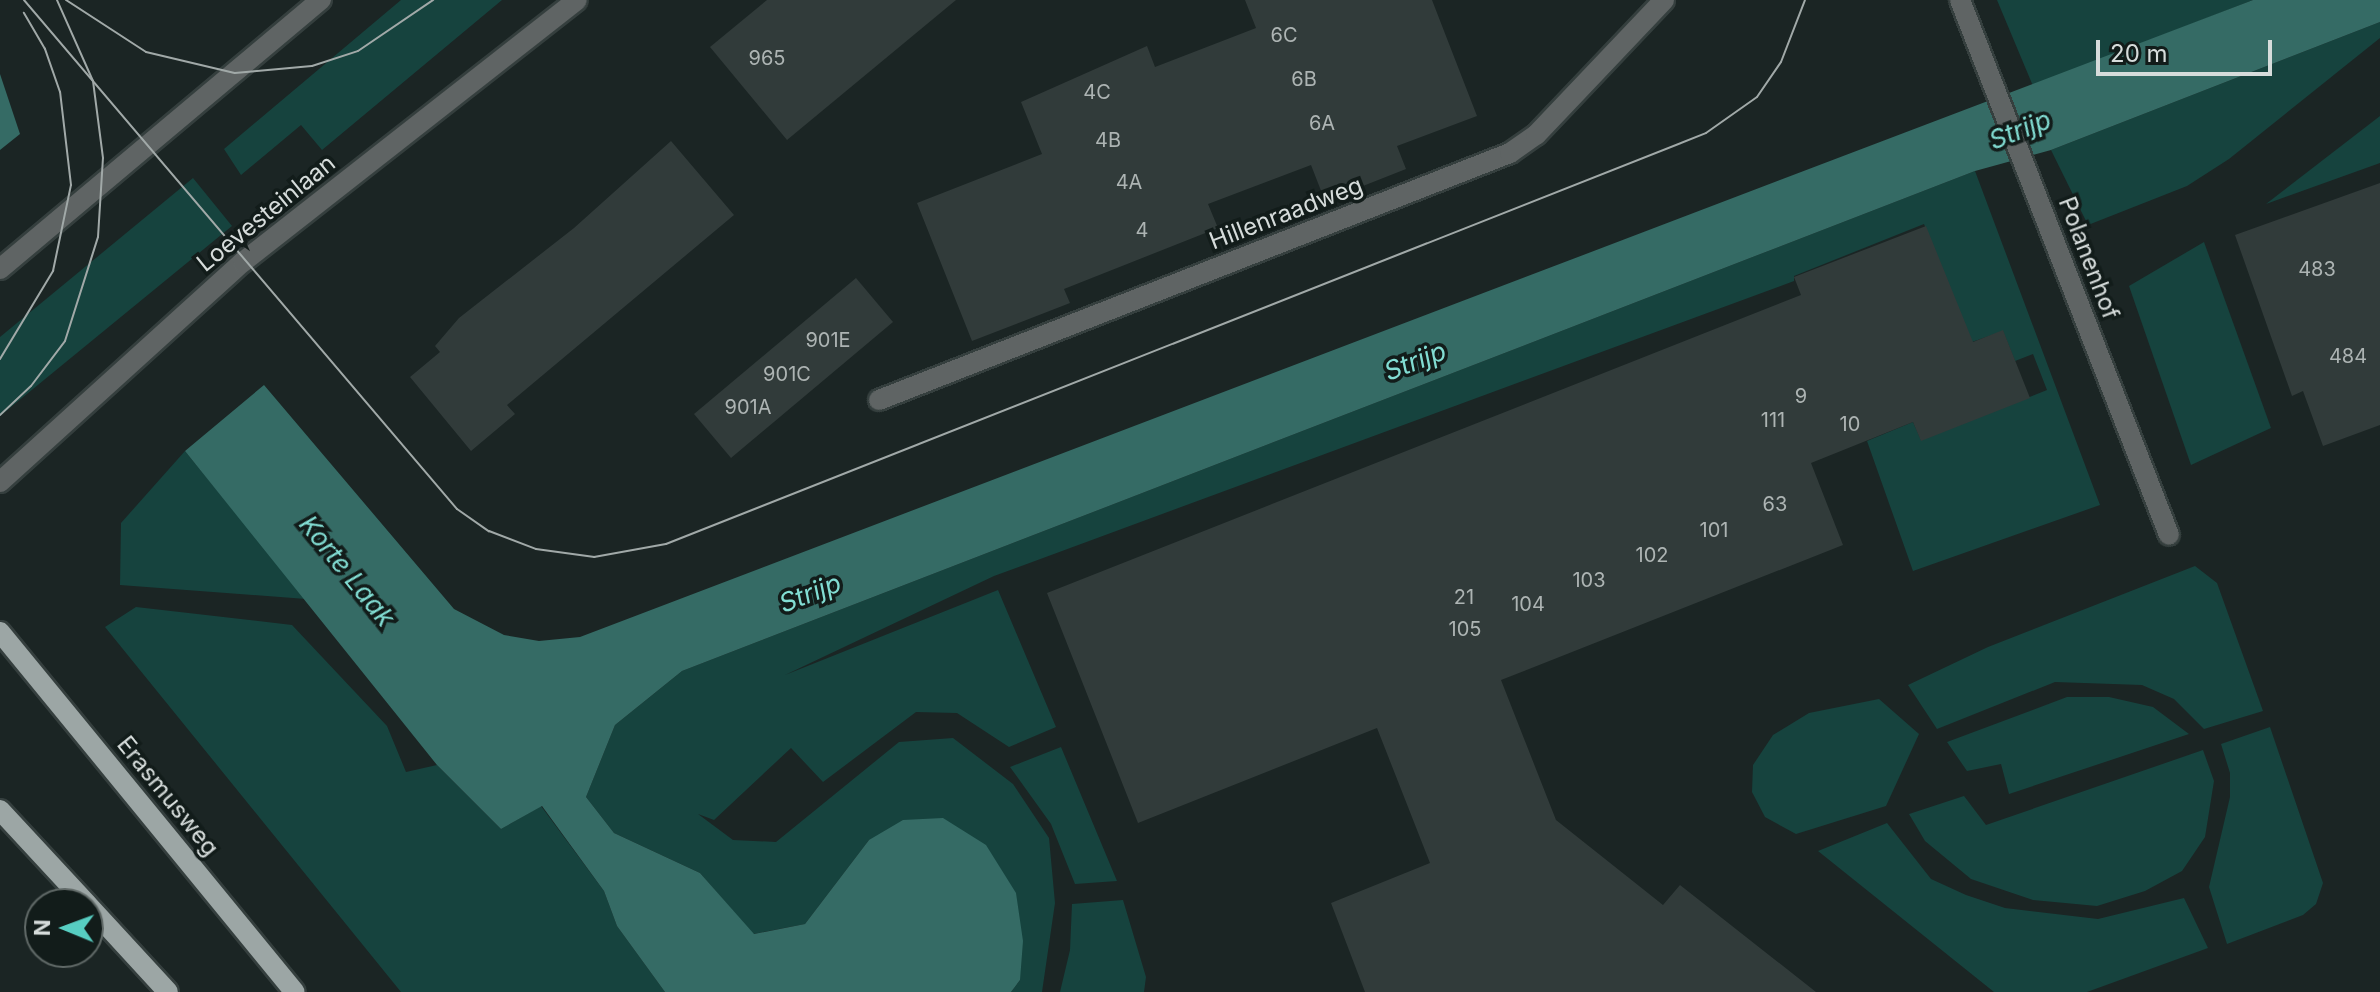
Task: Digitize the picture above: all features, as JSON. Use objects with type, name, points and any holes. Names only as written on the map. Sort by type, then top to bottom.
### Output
[{"type":"main road","name":"Erasmusweg","points":[[0,632],[295,992]]},
{"type":"main road","points":[[0,810],[73,888]]},
{"type":"main road","points":[[104,922],[168,992]]},
{"type":"street","points":[[0,269],[321,0]]},
{"type":"street","name":"Loevesteinlaan","points":[[0,482],[243,262],[577,0]]},
{"type":"street","name":"Hillenraadweg","points":[[879,400],[1510,153],[1536,135],[1664,0]]},
{"type":"street","name":"Polanenhof","points":[[1960,0],[2169,535]]},
{"type":"green space","points":[[401,0],[502,0],[322,150],[301,125],[241,175],[224,149]]},
{"type":"green space","points":[[1997,0],[2253,0],[2033,86]]},
{"type":"green space","points":[[2380,22],[2380,38],[2229,159],[2187,186],[2088,225],[2051,150]]},
{"type":"green space","points":[[2380,116],[2380,163],[2266,204]]},
{"type":"green space","points":[[1975,171],[2100,505],[1913,571],[1867,441],[1913,422],[1921,440],[2047,390],[2033,354],[2015,361],[2003,331],[1972,342],[1924,224],[1794,276],[1794,281],[994,576],[785,675],[998,590],[1056,727],[1009,747],[957,713],[916,712],[823,782],[791,748],[714,820],[698,814],[733,840],[776,842],[899,742],[953,738],[1013,784],[1049,838],[1055,903],[1042,992],[1011,992],[1020,980],[869,840],[805,924],[753,934],[700,873],[614,833],[586,797],[615,725],[682,671]]},
{"type":"green space","points":[[193,178],[232,226],[0,416],[0,337]]},
{"type":"green space","points":[[2204,242],[2271,428],[2191,465],[2129,286]]},
{"type":"green space","points":[[185,451],[306,599],[120,585],[121,523]]},
{"type":"green space","points":[[2195,566],[2217,583],[2263,711],[2204,729],[2174,699],[2142,685],[2055,682],[1937,729],[1908,685],[1988,647]]},
{"type":"green space","points":[[136,607],[292,625],[387,726],[406,772],[437,765],[501,829],[541,806],[604,891],[617,926],[665,992],[401,992],[105,627]]},
{"type":"green space","points":[[2067,697],[2109,697],[2153,707],[2189,734],[2009,794],[2001,764],[1967,771],[1947,742]]},
{"type":"green space","points":[[1879,699],[1919,734],[1886,806],[1796,834],[1765,817],[1752,792],[1753,765],[1773,735],[1809,713]]},
{"type":"green space","points":[[2270,727],[2323,883],[2316,904],[2303,915],[2227,944],[2209,887],[2230,797],[2230,773],[2221,744]]},
{"type":"green space","points":[[1061,747],[1117,881],[1075,884],[1051,824],[1010,767]]},
{"type":"green space","points":[[2203,750],[2214,781],[2205,837],[2182,871],[2145,891],[2097,906],[2033,900],[1971,879],[1925,841],[1909,814],[1964,796],[1986,825]]},
{"type":"green space","points":[[1887,823],[1931,879],[1966,895],[2005,908],[2098,919],[2184,898],[2208,948],[2087,992],[1994,992],[1818,851]]},
{"type":"green space","points":[[1123,900],[1146,977],[1144,992],[1060,992],[1070,950],[1072,904]]},
{"type":"water","points":[[2253,0],[2380,0],[2380,22],[2051,150],[1975,171],[682,671],[615,725],[586,797],[614,833],[700,873],[754,934],[805,924],[869,840],[903,820],[943,818],[986,845],[1016,893],[1023,941],[1020,980],[1011,992],[665,992],[617,926],[604,891],[542,806],[501,829],[437,765],[185,451],[264,385],[454,609],[504,635],[539,641],[580,637]]},
{"type":"water","points":[[0,74],[20,134],[0,150]]},
{"type":"building","points":[[767,0],[956,0],[787,140],[710,47]]},
{"type":"building","points":[[1245,0],[1432,0],[1477,116],[1397,146],[1406,169],[1325,201],[1311,165],[1208,204],[1218,228],[1064,289],[1070,303],[972,341],[917,203],[1042,154],[1021,102],[1147,46],[1155,67],[1256,28]]},
{"type":"building","points":[[671,141],[734,215],[507,405],[515,414],[471,451],[410,377],[440,352],[435,346],[459,318],[574,228]]},
{"type":"building","points":[[2380,183],[2380,425],[2323,446],[2303,391],[2292,396],[2235,235]]},
{"type":"building","points":[[1926,226],[1973,342],[2003,330],[2030,398],[1921,441],[1913,422],[1811,463],[1843,545],[1501,680],[1556,820],[1663,905],[1680,885],[1816,992],[1365,992],[1331,903],[1430,863],[1377,728],[1138,823],[1047,593],[1801,295],[1794,277]]},
{"type":"building","points":[[856,278],[893,322],[731,458],[694,414]]},
{"type":"tram line","points":[[24,0],[457,509],[489,531],[536,549],[594,557],[666,544],[1706,133],[1757,97],[1781,62],[1805,0]]},
{"type":"tram line","points":[[0,415],[31,386],[65,341],[98,237],[103,158],[93,81],[57,0]]},
{"type":"tram line","points":[[66,0],[146,52],[235,73],[312,66],[358,51],[433,0]]},
{"type":"tram line","points":[[0,359],[53,271],[71,185],[60,92],[45,49],[24,13]]},
{"type":"water label","name":"Strijp","points":[[2020,130]]},
{"type":"water label","name":"Strijp","points":[[1415,361]]},
{"type":"water label","name":"Korte Laak","points":[[347,571]]},
{"type":"water label","name":"Strijp","points":[[810,593]]}]
